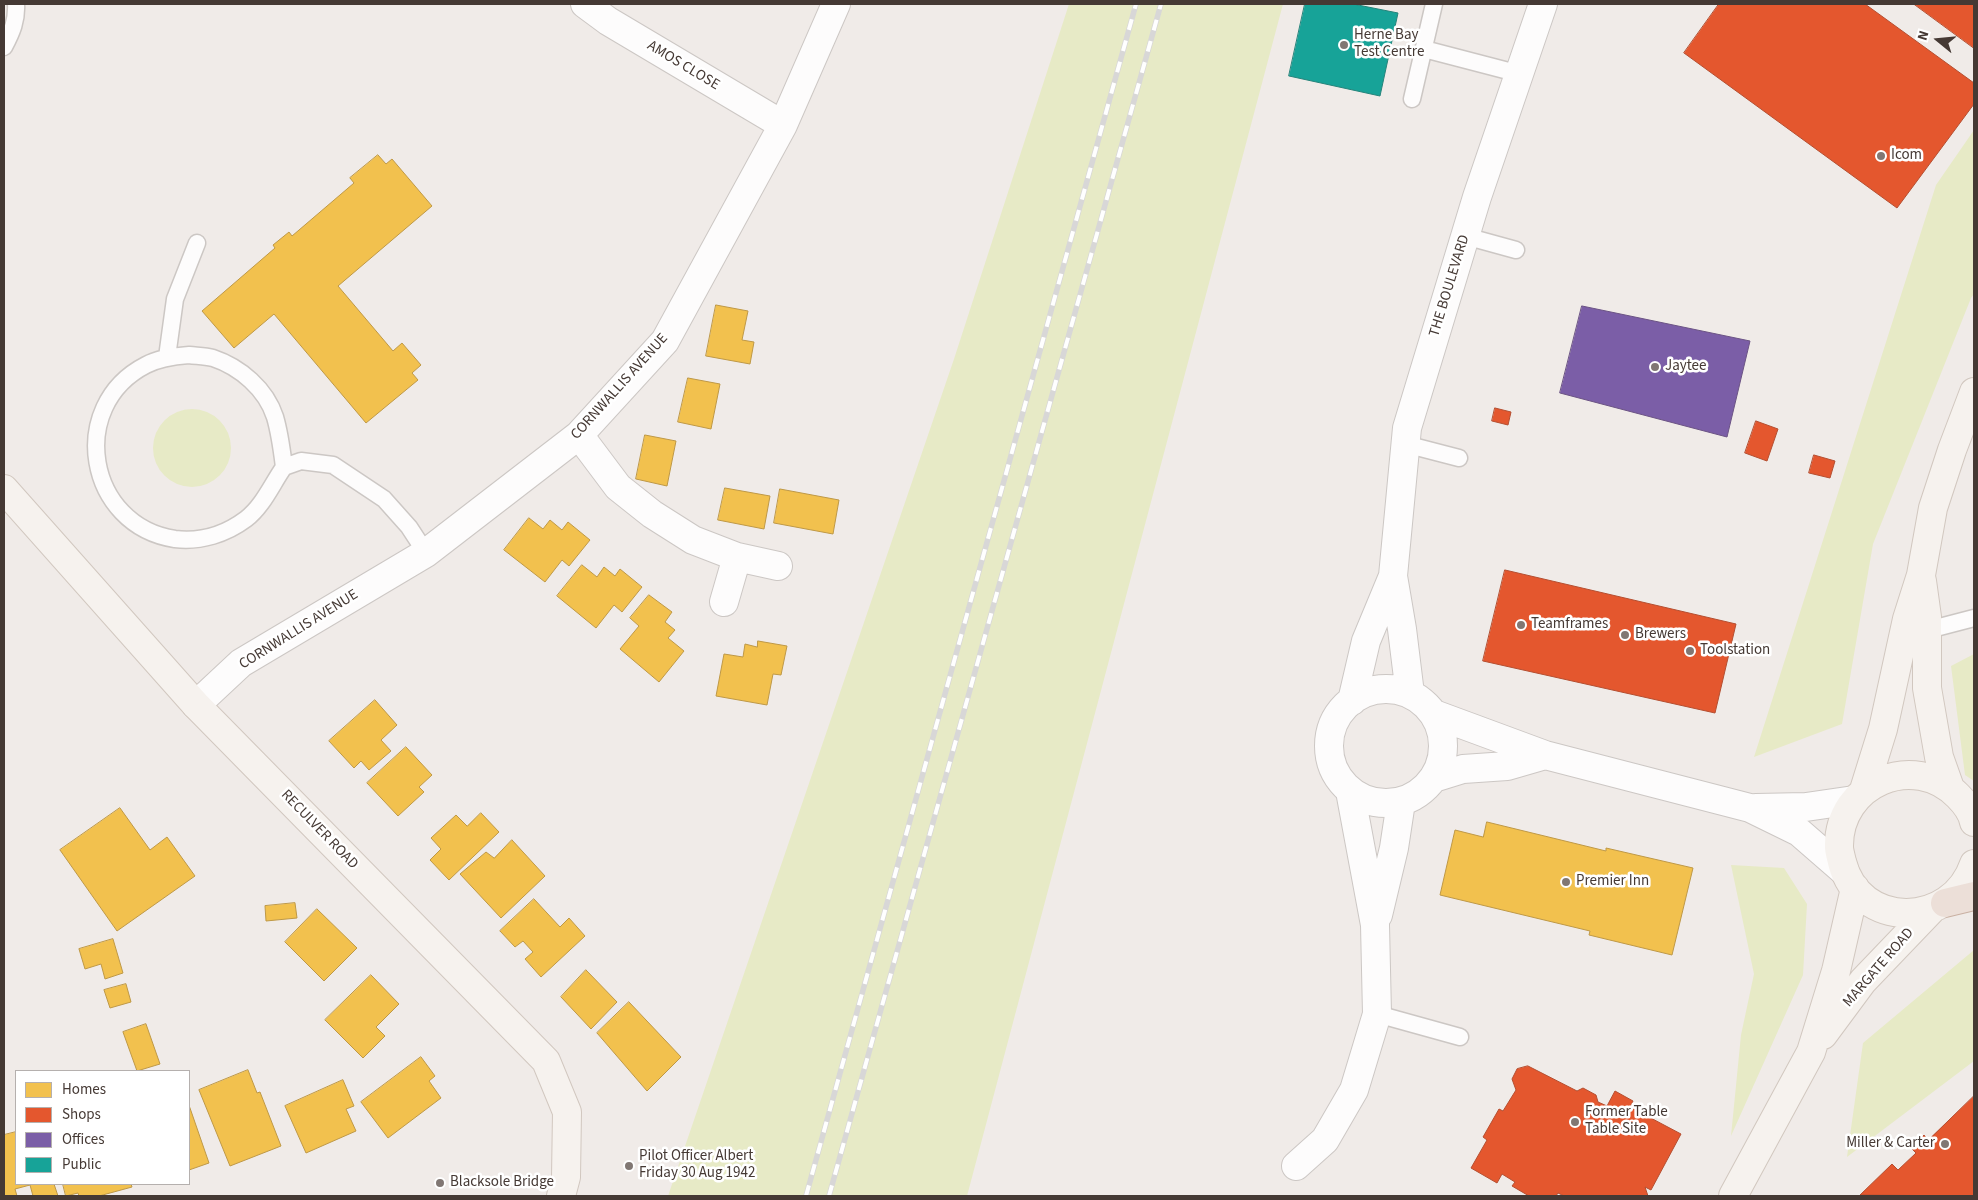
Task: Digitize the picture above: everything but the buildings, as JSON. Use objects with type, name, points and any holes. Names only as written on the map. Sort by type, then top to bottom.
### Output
[{"type":"highway","points":[[1938,906],[1974,896]]},
{"type":"street","name":"AMOS CLOSE","points":[[586,4],[617,26],[783,125]]},
{"type":"street","name":"CORNWALLIS AVENUE","points":[[196,705],[241,663],[426,553],[579,435],[665,341],[783,125],[836,4]]},
{"type":"street","name":"THE BOULEVARD","points":[[1410,694],[1393,576],[1407,428],[1465,236],[1543,4]]},
{"type":"street","points":[[1850,880],[1839,847],[1842,822],[1859,795],[1883,728],[1908,619],[1921,575],[1933,508],[1974,392]]},
{"type":"street","points":[[579,435],[618,487],[652,514],[693,540],[737,557],[778,566]]},
{"type":"street","name":"RECULVER ROAD","points":[[4,489],[196,705],[546,1061],[566,1112],[566,1177],[561,1196]]},
{"type":"street","points":[[724,602],[737,557]]},
{"type":"street","points":[[1921,575],[1928,617],[1927,688],[1939,757],[1950,788]]},
{"type":"street","name":"THE BOULEVARD","points":[[1352,701],[1366,641],[1393,576]]},
{"type":"street","points":[[1390,689],[1410,694],[1423,702],[1434,714],[1442,735],[1442,757],[1434,778],[1425,789],[1402,802],[1374,803],[1350,791],[1337,775],[1332,762],[1330,756],[1330,735],[1338,716],[1352,701],[1370,692],[1390,689]]},
{"type":"street","points":[[1434,714],[1545,755],[1750,808],[1799,832],[1850,880],[1870,902],[1890,911],[1911,914],[1938,906]]},
{"type":"street","points":[[1434,778],[1463,769],[1508,766],[1545,755]]},
{"type":"street","points":[[1750,808],[1806,808],[1859,795],[1884,779],[1907,774],[1930,777],[1950,788],[1964,802],[1974,822]]},
{"type":"street","points":[[1296,1166],[1325,1140],[1354,1090],[1377,1014],[1375,925],[1350,791]]},
{"type":"street","points":[[1375,925],[1394,848],[1402,802]]},
{"type":"street","name":"MARGATE ROAD","points":[[1733,1196],[1811,1052],[1863,981],[1938,906],[1960,891],[1971,875],[1974,864]]},
{"type":"street","name":"MARGATE ROAD","points":[[1811,1052],[1836,971],[1850,880]]},
{"type":"lane","points":[[4,47],[12,33],[17,16],[16,4]]},
{"type":"lane","points":[[1412,99],[1434,4]]},
{"type":"lane","points":[[1424,49],[1520,74]]},
{"type":"lane","points":[[1465,236],[1516,250]]},
{"type":"lane","points":[[167,357],[175,298],[197,243]]},
{"type":"lane","points":[[284,467],[275,416],[265,396],[250,379],[232,366],[212,358],[190,355],[167,357],[146,364],[127,377],[112,393],[102,413],[96,434],[96,457],[100,479],[110,499],[125,516],[143,529],[164,537],[186,540],[208,538],[229,530],[248,518],[263,501],[284,467],[301,461],[333,465],[384,498],[409,527],[426,553]]},
{"type":"lane","points":[[1405,444],[1459,458]]},
{"type":"lane","points":[[1928,630],[1974,618]]},
{"type":"lane","points":[[1377,1014],[1460,1037]]},
{"type":"green space","points":[[1069,4],[1283,4],[967,1196],[668,1196],[954,359]]},
{"type":"green space","points":[[1974,130],[1974,294],[1873,544],[1842,724],[1754,757],[1936,185]]},
{"type":"green space","points":[[192,409],[207,412],[220,420],[228,433],[231,448],[228,463],[220,476],[207,484],[192,487],[177,484],[164,476],[156,463],[153,448],[156,433],[164,420],[177,412]]},
{"type":"green space","points":[[1974,654],[1974,781],[1965,775],[1951,666]]},
{"type":"green space","points":[[1731,865],[1784,868],[1807,904],[1803,975],[1731,1136],[1741,1035],[1754,974]]},
{"type":"green space","points":[[1974,950],[1974,1061],[1847,1157],[1863,1043]]},
{"type":"railway","points":[[806,1196],[1136,4]]},
{"type":"railway","points":[[829,1196],[1161,4]]},
{"type":"place","name":"Herne Bay Test Centre","points":[[1344,45]]},
{"type":"place","name":"Icom","points":[[1881,156]]},
{"type":"place","name":"Jaytee","points":[[1655,367]]},
{"type":"place","name":"Teamframes","points":[[1521,625]]},
{"type":"place","name":"Brewers","points":[[1625,635]]},
{"type":"place","name":"Toolstation","points":[[1690,651]]},
{"type":"place","name":"Premier Inn","points":[[1566,882]]},
{"type":"place","name":"Former Table Table Site","points":[[1575,1122]]},
{"type":"place","name":"Miller & Carter","points":[[1945,1144]]},
{"type":"place","name":"Pilot Officer Albert Friday 30 Aug 1942","points":[[629,1166]]},
{"type":"place","name":"Blacksole Bridge","points":[[440,1183]]}]
